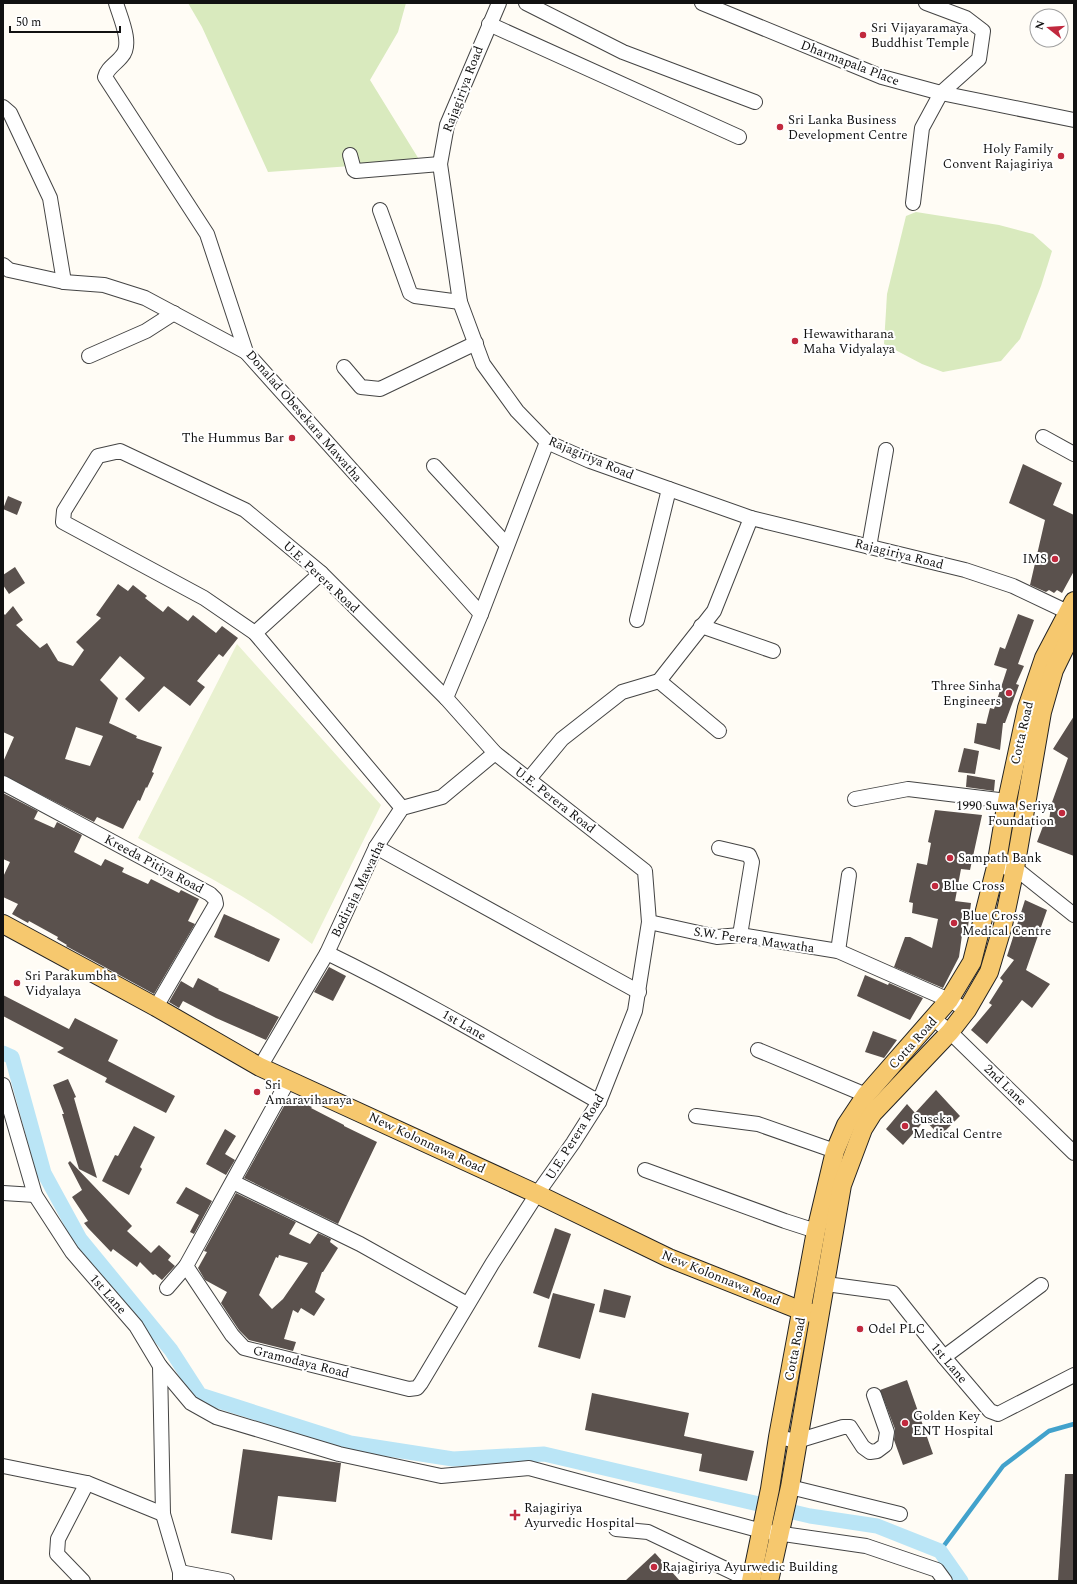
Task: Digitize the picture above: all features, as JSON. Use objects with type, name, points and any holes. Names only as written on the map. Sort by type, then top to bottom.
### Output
[{"type":"main road","name":"Cotta Road","points":[[769,1581],[789,1491],[842,1185],[863,1129],[873,1113],[950,1032],[967,1010],[989,972],[1003,924],[1015,868],[1029,737],[1026,708],[1044,658],[1072,609]]},
{"type":"main road","name":"Cotta Road","points":[[751,1581],[770,1490],[778,1437],[816,1231],[835,1151],[846,1125],[866,1095],[934,1019],[949,1000],[972,962],[996,867],[1007,801],[1029,737],[1042,712],[1054,670],[1074,629]]},
{"type":"main road","name":"New Kolonnawa Road","points":[[3,924],[156,1007],[260,1067],[538,1194],[669,1258],[802,1311],[820,1315]]},
{"type":"street","name":"Donalad Obesekara Mawatha","points":[[116,3],[127,40],[124,55],[108,70],[105,78],[207,234],[246,352],[481,614]]},
{"type":"street","name":"Rajagiriya Road","points":[[499,3],[447,125],[440,164],[460,302],[484,364],[517,411],[547,442],[590,461],[751,518],[965,570],[1013,586],[1072,609]]},
{"type":"street","points":[[526,3],[623,52],[755,102]]},
{"type":"street","name":"Dharmapala Place","points":[[702,3],[882,77],[941,93],[1074,120]]},
{"type":"street","points":[[913,203],[922,128],[941,93],[979,59],[983,31],[966,18],[926,3]]},
{"type":"street","points":[[489,24],[738,137]]},
{"type":"street","points":[[5,112],[50,198],[64,282]]},
{"type":"street","points":[[350,155],[354,170],[356,171],[440,164]]},
{"type":"street","points":[[380,210],[410,293],[415,296],[460,302]]},
{"type":"street","points":[[3,265],[9,270],[64,282],[104,285],[145,298],[246,352]]},
{"type":"street","points":[[89,356],[146,331],[174,313]]},
{"type":"street","points":[[344,367],[361,387],[380,389],[476,343]]},
{"type":"street","points":[[1043,437],[1074,454]]},
{"type":"street","points":[[446,698],[481,614],[547,442]]},
{"type":"street","points":[[869,547],[886,450]]},
{"type":"street","name":"U.E. Perera Road","points":[[402,808],[255,633],[204,598],[63,522],[64,511],[98,456],[120,451],[245,510],[321,574],[446,698],[496,753],[645,871],[649,922],[636,1011],[599,1102],[538,1194]]},
{"type":"street","points":[[434,466],[508,545]]},
{"type":"street","points":[[636,620],[669,489]]},
{"type":"street","points":[[529,779],[562,739],[622,692],[659,681],[714,611],[751,518]]},
{"type":"street","points":[[255,633],[321,574]]},
{"type":"street","points":[[701,626],[773,651]]},
{"type":"street","points":[[659,681],[719,731]]},
{"type":"street","points":[[402,808],[442,797],[496,753]]},
{"type":"street","name":"Kreeda Pitiya Road","points":[[3,783],[210,894],[215,899],[216,904],[156,1007]]},
{"type":"street","points":[[855,799],[908,789],[1007,801]]},
{"type":"street","name":"Bodiraja Mawatha","points":[[260,1067],[327,953],[376,847],[402,808]]},
{"type":"street","points":[[376,847],[639,992]]},
{"type":"street","points":[[719,848],[749,855],[752,862],[740,935]]},
{"type":"street","points":[[996,867],[1015,868],[1073,913]]},
{"type":"street","points":[[838,951],[849,875]]},
{"type":"street","name":"S.W. Perera Mawatha","points":[[649,922],[717,937],[740,935],[838,951],[949,1000],[967,1010]]},
{"type":"street","name":"1st Lane","points":[[327,953],[414,997],[599,1102]]},
{"type":"street","name":"2nd Lane","points":[[934,1019],[950,1032],[1074,1153]]},
{"type":"street","points":[[758,1050],[866,1095]]},
{"type":"street","points":[[167,1288],[186,1266],[289,1079]]},
{"type":"street","name":"1st Lane","points":[[3,1085],[35,1196],[72,1252],[136,1326],[160,1366],[163,1514],[180,1576]]},
{"type":"street","points":[[696,1116],[758,1124],[835,1151]]},
{"type":"street","points":[[645,1170],[816,1231]]},
{"type":"street","points":[[233,1182],[360,1244],[467,1304]]},
{"type":"street","points":[[3,1193],[35,1196]]},
{"type":"street","name":"Gramodaya Road","points":[[186,1266],[232,1335],[244,1348],[409,1389],[417,1388],[467,1304],[538,1194]]},
{"type":"street","name":"1st Lane","points":[[826,1284],[893,1293],[944,1357],[990,1411],[998,1414],[1074,1375]]},
{"type":"street","points":[[944,1357],[1041,1285]]},
{"type":"street","points":[[160,1366],[191,1403],[216,1417],[339,1454],[441,1476],[529,1468],[762,1531],[866,1546],[937,1570],[945,1581]]},
{"type":"street","points":[[778,1437],[797,1440],[843,1427],[850,1427],[863,1447],[870,1452],[877,1451],[885,1445],[887,1432],[874,1396]]},
{"type":"street","points":[[3,1466],[87,1483],[163,1514]]},
{"type":"street","points":[[83,1581],[57,1554],[58,1539],[87,1483]]},
{"type":"street","points":[[789,1491],[900,1514]]},
{"type":"street","points":[[616,1529],[648,1532],[751,1581]]},
{"type":"street","points":[[180,1576],[227,1581]]},
{"type":"green space","points":[[188,3],[406,3],[398,32],[370,80],[420,161],[268,172],[202,27]]},
{"type":"green space","points":[[916,212],[999,225],[1033,234],[1052,251],[1041,286],[1020,339],[1001,361],[943,372],[922,364],[884,344],[887,294],[906,216]]},
{"type":"green space","points":[[237,644],[381,805],[312,944],[271,914],[138,838]]},
{"type":"building","points":[[1023,464],[1062,483],[1053,505],[1074,515],[1074,571],[1062,593],[1057,590],[1054,593],[1049,590],[1046,592],[1030,585],[1045,520],[1009,503]]},
{"type":"building","points":[[8,496],[22,502],[17,515],[3,509]]},
{"type":"building","points":[[15,567],[25,583],[9,594],[3,585],[3,575]]},
{"type":"building","points":[[118,584],[128,591],[133,585],[147,596],[145,598],[163,612],[168,606],[188,621],[193,615],[216,633],[222,626],[238,638],[223,657],[219,654],[197,681],[205,687],[190,706],[164,686],[139,712],[125,699],[145,678],[120,656],[100,680],[118,698],[109,723],[137,736],[136,738],[162,747],[152,772],[154,773],[147,788],[146,787],[140,801],[138,800],[123,829],[97,817],[94,822],[3,775],[3,762],[14,737],[3,732],[3,613],[5,615],[13,606],[23,620],[16,625],[40,648],[47,643],[58,661],[73,666],[84,650],[76,642],[101,618],[96,615]],"holes":[[[76,727],[103,736],[90,766],[65,759]]]},
{"type":"building","points":[[1018,614],[1034,620],[1018,664],[1024,666],[1016,684],[1019,685],[1005,723],[1003,723],[1000,750],[974,743],[977,723],[986,724],[990,708],[994,709],[1007,669],[994,665],[1000,647],[1005,649]]},
{"type":"building","points":[[1074,716],[1074,856],[1037,842],[1045,821],[1049,822],[1051,805],[1068,758],[1053,749]]},
{"type":"building","points":[[964,748],[979,751],[975,774],[958,772]]},
{"type":"building","points":[[967,775],[995,780],[994,791],[966,787]]},
{"type":"building","points":[[3,793],[38,811],[34,819],[54,828],[57,822],[82,835],[74,852],[101,866],[105,859],[124,868],[122,872],[148,884],[151,879],[179,893],[181,890],[199,899],[188,921],[195,924],[154,994],[66,946],[67,945],[57,939],[58,937],[29,921],[28,923],[12,914],[18,904],[3,897],[3,877],[10,862],[3,859]]},
{"type":"building","points":[[935,810],[982,815],[970,870],[961,869],[955,901],[971,903],[967,935],[962,935],[959,957],[943,988],[894,967],[905,937],[910,937],[932,948],[938,919],[912,913],[913,903],[909,902],[917,863],[927,865],[931,843],[928,842]]},
{"type":"building","points":[[1025,900],[1047,910],[1026,970],[1050,984],[1032,1008],[1022,1000],[987,1044],[971,1030],[992,1005],[989,1003],[1003,981],[1000,978],[1014,960],[1007,956]]},
{"type":"building","points":[[224,914],[280,939],[269,962],[214,937]]},
{"type":"building","points":[[329,967],[346,976],[333,1001],[314,992]]},
{"type":"building","points":[[865,975],[888,985],[889,983],[923,998],[910,1020],[857,996]]},
{"type":"building","points":[[198,978],[219,989],[218,990],[279,1017],[266,1040],[216,1018],[183,1001],[179,1008],[169,1002],[181,981],[193,988]]},
{"type":"building","points":[[3,995],[69,1029],[75,1018],[118,1040],[108,1061],[175,1096],[166,1113],[105,1082],[107,1078],[57,1052],[64,1048],[3,1016]]},
{"type":"building","points":[[873,1031],[897,1040],[884,1058],[865,1052]]},
{"type":"building","points":[[68,1079],[76,1097],[74,1098],[97,1178],[79,1169],[62,1114],[64,1114],[53,1085]]},
{"type":"building","points":[[936,1090],[960,1116],[940,1136],[925,1120],[903,1145],[886,1129],[907,1104],[915,1113]]},
{"type":"building","points":[[289,1097],[312,1107],[311,1108],[344,1126],[377,1142],[338,1224],[244,1178]]},
{"type":"building","points":[[134,1126],[155,1137],[140,1167],[142,1169],[129,1195],[102,1181],[115,1155],[118,1156]]},
{"type":"building","points":[[225,1129],[236,1136],[225,1154],[235,1160],[226,1175],[206,1164]]},
{"type":"building","points":[[70,1161],[132,1226],[127,1231],[151,1253],[159,1245],[171,1256],[168,1260],[175,1266],[162,1280],[155,1274],[153,1275],[140,1262],[137,1267],[113,1249],[111,1252],[84,1223],[88,1221],[72,1197],[82,1190],[68,1163]]},
{"type":"building","points":[[186,1187],[212,1201],[194,1234],[190,1232],[199,1215],[176,1203]]},
{"type":"building","points":[[236,1193],[296,1222],[289,1234],[310,1244],[318,1233],[331,1239],[330,1242],[338,1248],[322,1272],[315,1292],[325,1299],[314,1316],[301,1308],[298,1313],[293,1310],[284,1339],[296,1342],[293,1351],[249,1340],[239,1330],[221,1303],[227,1292],[205,1280],[198,1268],[207,1252],[204,1251]],"holes":[[[279,1255],[308,1263],[283,1299],[272,1309],[259,1295],[276,1257],[278,1258]]]},
{"type":"building","points":[[555,1228],[571,1234],[549,1299],[533,1293]]},
{"type":"building","points":[[604,1289],[631,1296],[625,1318],[599,1312]]},
{"type":"building","points":[[553,1293],[595,1304],[580,1359],[538,1347]]},
{"type":"building","name":"Golden Key ENT Hospital","points":[[907,1380],[933,1454],[903,1465],[894,1440],[895,1429],[880,1390]]},
{"type":"building","points":[[592,1393],[689,1413],[684,1436],[754,1451],[747,1481],[699,1471],[702,1454],[585,1430]]},
{"type":"building","points":[[243,1449],[341,1463],[336,1502],[278,1496],[272,1540],[231,1533]]},
{"type":"building","points":[[1065,1474],[1074,1474],[1074,1581],[1058,1581]]},
{"type":"building","name":"Rajagiriya Ayurwedic Building","points":[[655,1553],[680,1581],[625,1581]]},
{"type":"waterway","points":[[3,1053],[12,1057],[44,1173],[80,1239],[171,1350],[200,1395],[350,1443],[453,1459],[544,1454],[810,1516],[877,1526],[940,1551],[961,1581]]},
{"type":"waterway","points":[[940,1551],[1003,1466],[1049,1431],[1074,1424]]},
{"type":"place","name":"Sri Vijayaramaya Buddhist Temple","points":[[863,35]]},
{"type":"place","name":"Sri Lanka Business Development Centre","points":[[780,127]]},
{"type":"place","name":"Holy Family Convent Rajagiriya","points":[[1061,156]]},
{"type":"place","name":"Hewawitharana Maha Vidyalaya","points":[[795,341]]},
{"type":"place","name":"The Hummus Bar","points":[[292,438]]},
{"type":"place","name":"IMS","points":[[1055,559]]},
{"type":"place","name":"Three Sinha Engineers","points":[[1009,693]]},
{"type":"place","name":"1990 Suwa Seriya Foundation","points":[[1062,813]]},
{"type":"place","name":"Sampath Bank","points":[[950,858]]},
{"type":"place","name":"Blue Cross","points":[[935,886]]},
{"type":"place","name":"Blue Cross Medical Centre","points":[[954,923]]},
{"type":"place","name":"Sri Parakumbha Vidyalaya","points":[[17,983]]},
{"type":"place","name":"Sri Amaraviharaya","points":[[257,1092]]},
{"type":"place","name":"Suseka Medical Centre","points":[[905,1126]]},
{"type":"place","name":"Odel PLC","points":[[860,1329]]},
{"type":"place","name":"Golden Key ENT Hospital","points":[[905,1423]]},
{"type":"place","name":"Rajagiriya Ayurvedic Hospital","points":[[515,1515]]},
{"type":"place","name":"Rajagiriya Ayurwedic Building","points":[[654,1567]]}]
